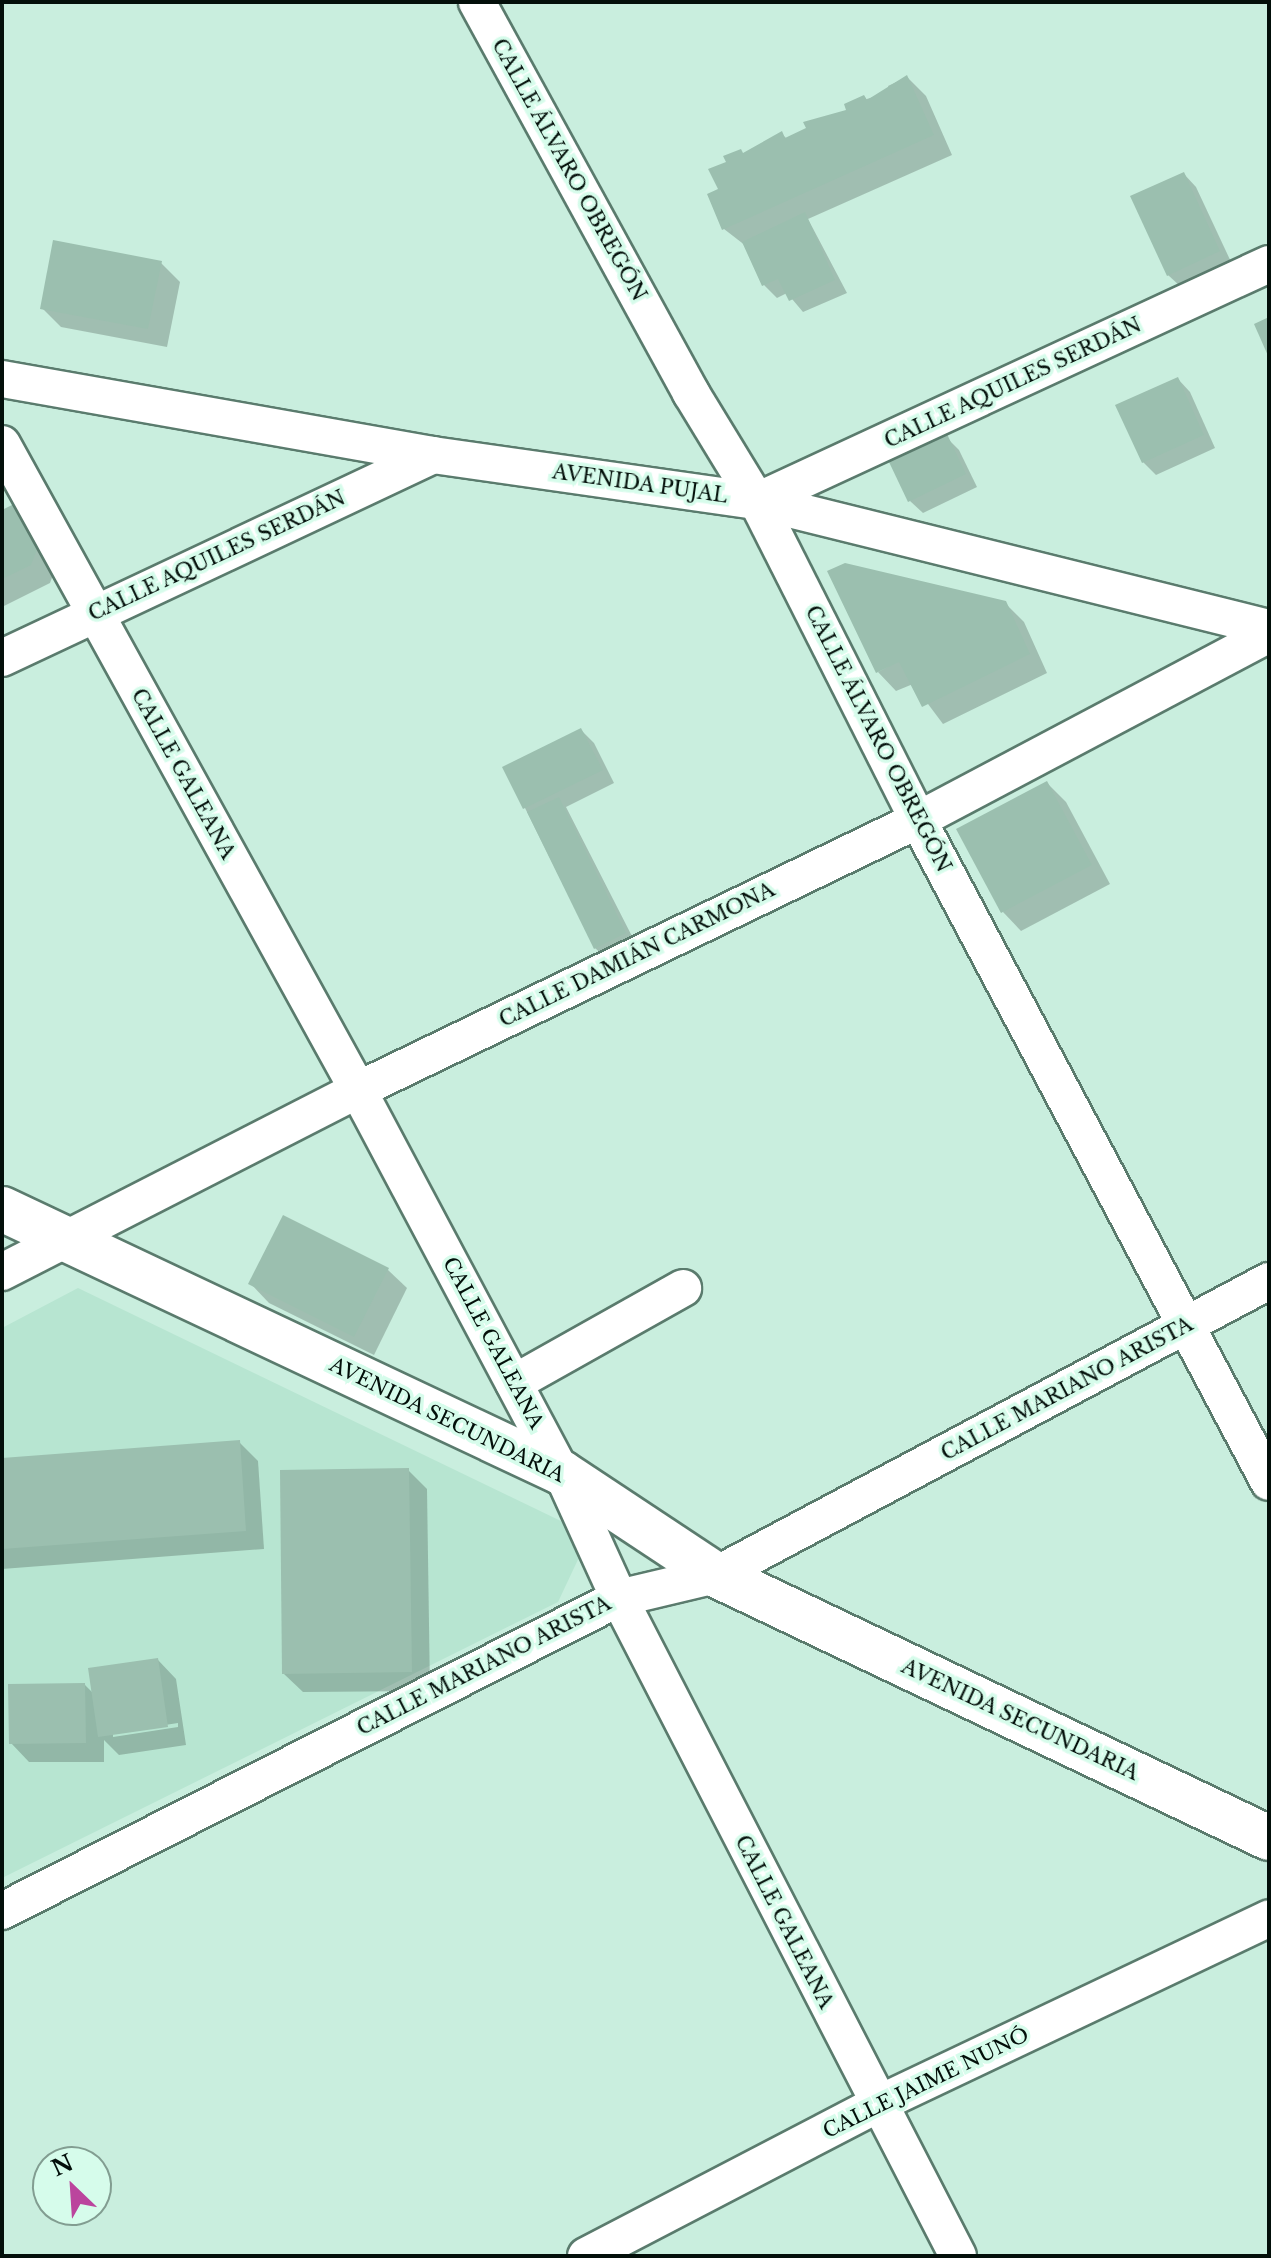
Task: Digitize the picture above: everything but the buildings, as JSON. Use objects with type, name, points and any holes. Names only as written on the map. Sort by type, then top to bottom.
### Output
[{"type":"street","name":"CALLE ÁLVARO OBREGÓN","points":[[477,2],[691,393],[757,501],[918,820],[1189,1324],[1269,1482]]},
{"type":"street","name":"CALLE AQUILES SERDÁN","points":[[757,501],[1269,264]]},
{"type":"street","name":"AVENIDA PUJAL","points":[[2,379],[433,455],[757,501],[1269,628]]},
{"type":"street","name":"CALLE GALEANA","points":[[2,444],[358,1090],[562,1473],[619,1598],[876,2105],[958,2256]]},
{"type":"street","name":"CALLE AQUILES SERDÁN","points":[[2,658],[433,455]]},
{"type":"street","name":"CALLE DAMIÁN CARMONA","points":[[2,1272],[65,1237],[358,1090],[918,820],[1269,634]]},
{"type":"street","name":"AVENIDA SECUNDARIA","points":[[2,1209],[562,1473],[716,1575],[1269,1838]]},
{"type":"street","name":"CALLE MARIANO ARISTA","points":[[2,1911],[619,1598],[716,1575],[1269,1281]]},
{"type":"street","points":[[514,1383],[683,1288]]},
{"type":"street","name":"CALLE JAIME NUNÓ","points":[[586,2256],[876,2105],[1269,1918]]},
{"type":"shaded area","points":[[78,1288],[565,1523],[582,1551],[558,1602],[2,1878],[2,1328]]}]
